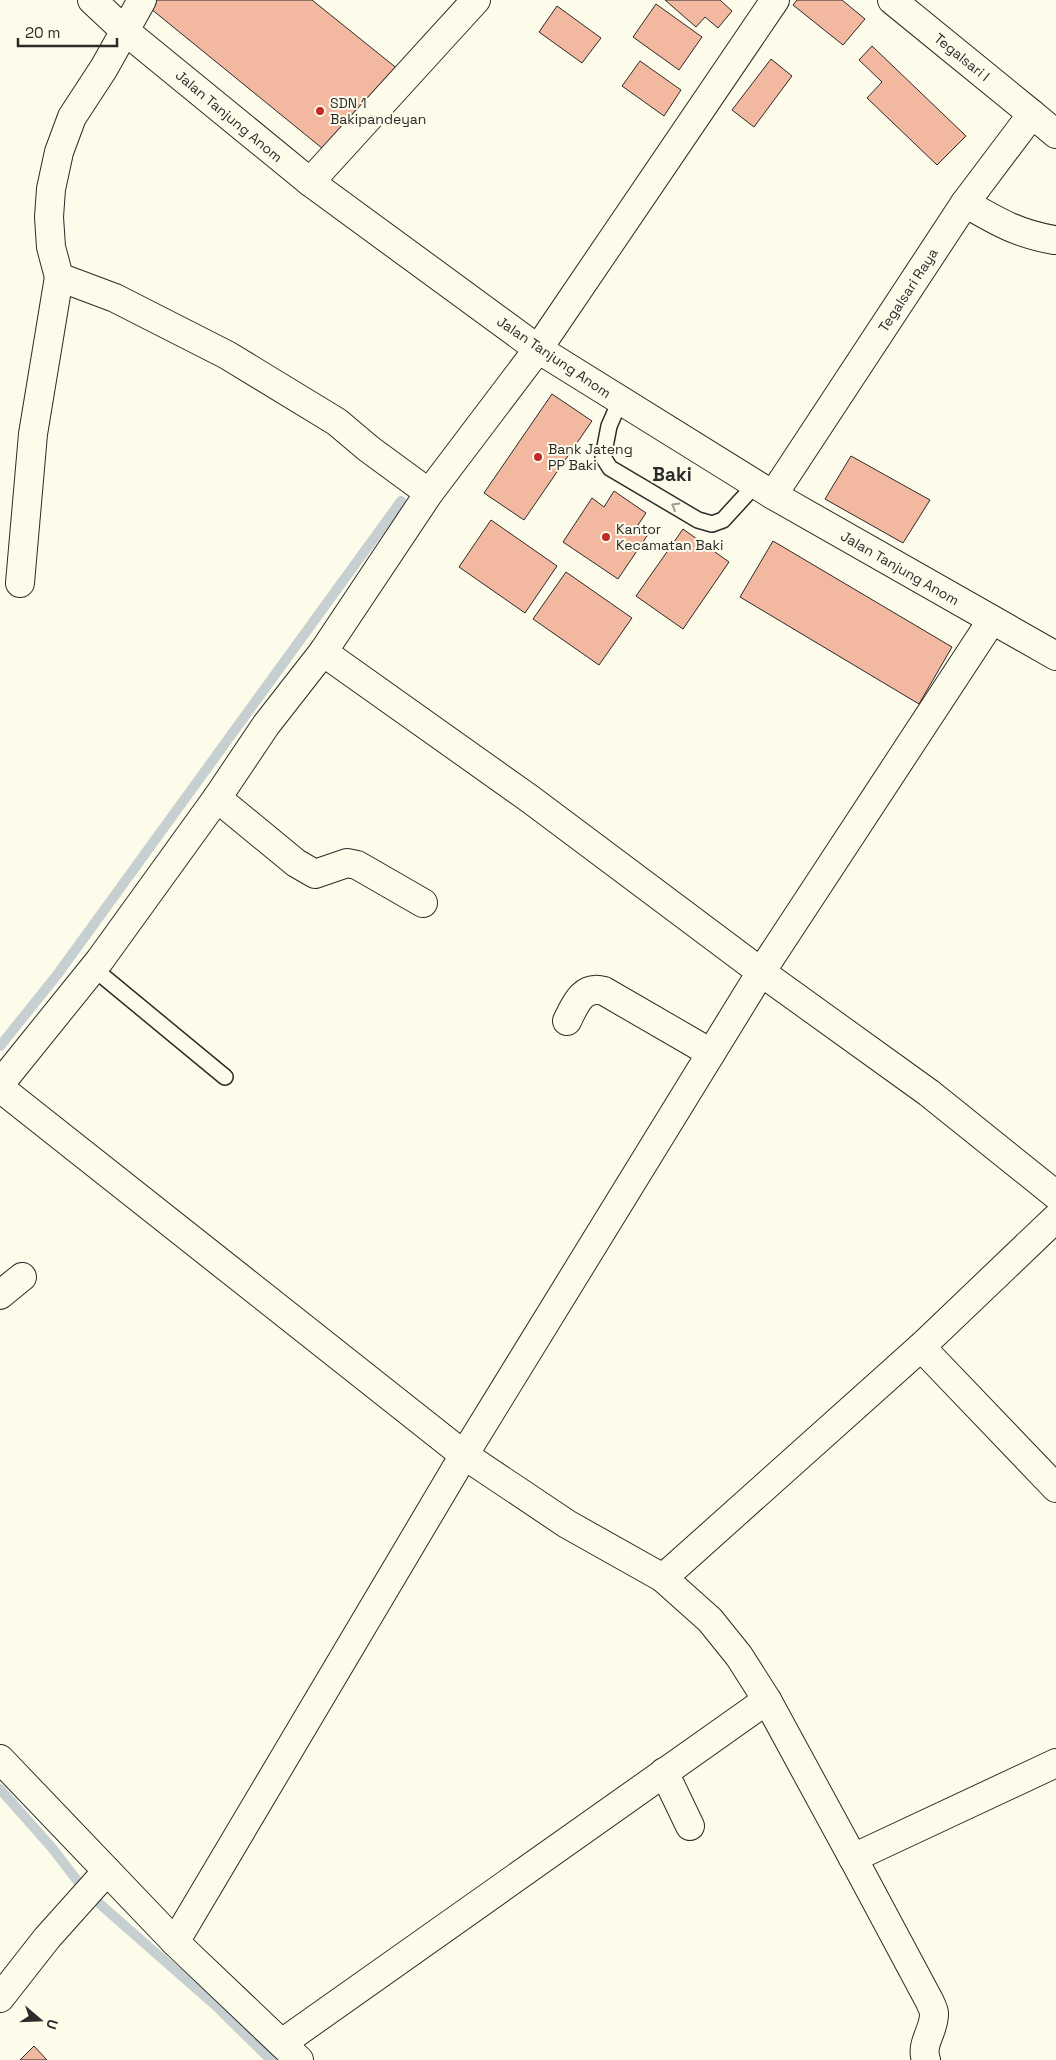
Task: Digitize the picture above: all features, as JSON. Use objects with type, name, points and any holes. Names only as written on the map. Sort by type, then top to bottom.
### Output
[{"type":"street","name":"Jalan Tanjung Anom","points":[[92,0],[124,30],[310,182],[538,349],[764,490],[1056,656]]},
{"type":"street","points":[[20,583],[33,434],[59,277],[51,247],[49,217],[51,189],[59,152],[72,117],[104,68],[142,0]]},
{"type":"street","points":[[310,182],[476,0]]},
{"type":"street","points":[[0,1084],[93,968],[217,798],[266,726],[323,652],[428,493],[538,349],[775,0]]},
{"type":"street","name":"Tegalsari I","points":[[892,0],[1032,114]]},
{"type":"street","points":[[1032,114],[1056,134]]},
{"type":"street","name":"Tegalsari Raya","points":[[764,490],[965,203],[1032,114]]},
{"type":"street","points":[[965,203],[1020,232],[1054,240]]},
{"type":"street","points":[[59,277],[115,298],[234,359],[337,422],[369,449],[428,493]]},
{"type":"street","points":[[175,1942],[464,1455],[761,972],[992,620]]},
{"type":"street","points":[[323,652],[530,799],[761,972],[929,1093],[1056,1195]]},
{"type":"street","points":[[217,798],[296,863],[309,871],[315,874],[348,863],[357,865],[422,903]]},
{"type":"street","points":[[567,1021],[578,1000],[590,989],[597,989],[604,991],[711,1053]]},
{"type":"street","points":[[0,1088],[464,1455],[567,1524],[663,1578],[710,1620],[739,1656],[767,1700],[930,2002],[934,2013],[925,2045],[924,2054],[926,2060]]},
{"type":"street","points":[[663,1578],[920,1347],[1056,1218]]},
{"type":"street","points":[[0,1296],[22,1277]]},
{"type":"street","points":[[920,1347],[1056,1488]]},
{"type":"street","points":[[0,1759],[95,1885],[175,1942],[290,2051],[664,1772],[767,1700]]},
{"type":"street","points":[[853,1858],[1056,1763]]},
{"type":"street","points":[[664,1772],[690,1826]]},
{"type":"street","points":[[0,1998],[47,1938],[95,1885]]},
{"type":"lane","points":[[620,401],[609,426],[603,458],[610,468],[698,520],[712,524],[723,520],[764,490]]},
{"type":"lane","points":[[93,968],[225,1078]]},
{"type":"building","name":"SDN 1 Bakipandeyan","points":[[148,0],[312,0],[399,70],[328,153],[145,4]]},
{"type":"building","points":[[665,0],[720,0],[732,11],[718,28],[705,17],[696,27]]},
{"type":"building","points":[[797,0],[842,0],[865,19],[843,45],[793,5]]},
{"type":"building","points":[[656,4],[702,37],[679,70],[633,37]]},
{"type":"building","points":[[557,6],[601,38],[582,63],[539,32]]},
{"type":"building","points":[[872,46],[966,136],[937,165],[867,98],[882,82],[859,60]]},
{"type":"building","points":[[771,59],[792,76],[754,127],[732,110]]},
{"type":"building","points":[[640,61],[681,90],[664,116],[622,86]]},
{"type":"building","name":"Bank Jateng PP Baki","points":[[552,394],[592,421],[524,520],[484,493]]},
{"type":"building","points":[[851,456],[930,500],[903,543],[825,499]]},
{"type":"building","name":"Kantor Kecamatan Baki","points":[[614,491],[646,513],[638,525],[649,533],[618,579],[563,542],[592,498],[604,507]]},
{"type":"building","points":[[491,520],[557,566],[525,613],[459,567]]},
{"type":"building","points":[[683,529],[729,562],[683,629],[636,596]]},
{"type":"building","points":[[773,541],[952,647],[919,704],[740,597]]},
{"type":"building","points":[[566,572],[632,618],[599,665],[533,619]]},
{"type":"building","points":[[34,2046],[47,2060],[20,2060]]},
{"type":"waterway","points":[[0,1046],[57,975],[401,501]]},
{"type":"waterway","points":[[0,1789],[53,1849],[79,1883],[101,1905],[215,2005],[271,2060]]},
{"type":"place","name":"SDN 1 Bakipandeyan","points":[[320,111]]},
{"type":"place","name":"Bank Jateng PP Baki","points":[[538,457]]},
{"type":"place","name":"Kantor Kecamatan Baki","points":[[606,537]]},
{"type":"district","name":"Baki","points":[[672,474]]}]
